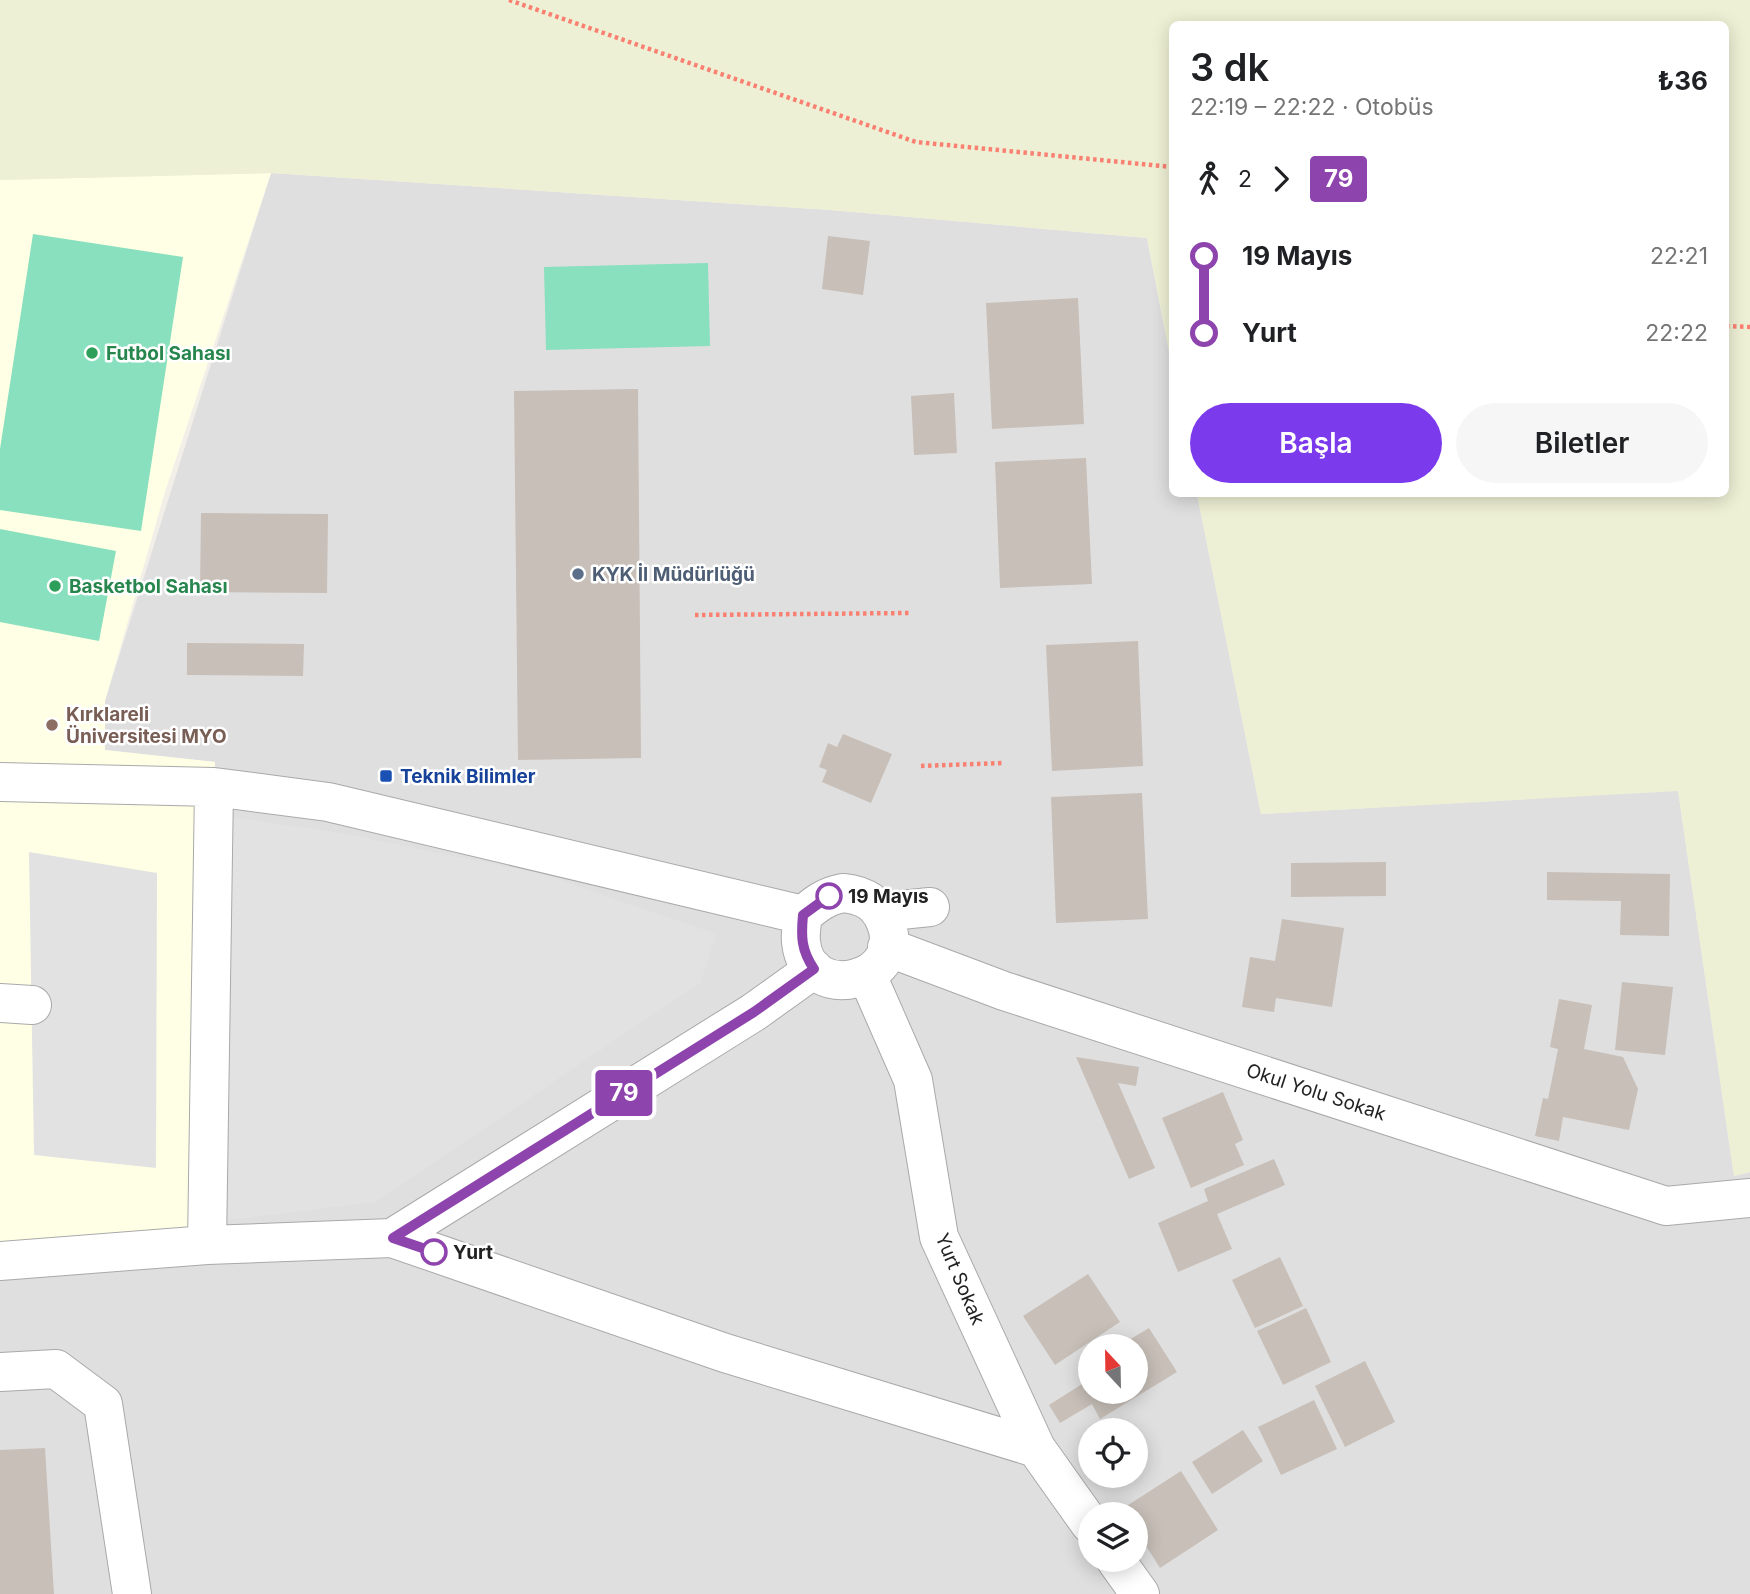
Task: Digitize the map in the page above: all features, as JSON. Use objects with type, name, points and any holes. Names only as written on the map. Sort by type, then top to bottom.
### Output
[{"type":"street","points":[[0,782],[214,787],[337,803],[803,915]]},
{"type":"street","points":[[207,1245],[214,787]]},
{"type":"street","points":[[879,945],[871,901],[858,895],[829,896],[803,915],[801,942],[805,956],[814,969],[825,977],[839,981],[854,980],[879,945],[930,907]]},
{"type":"street","name":"Okul Yolu Sokak","points":[[879,945],[1004,991],[1666,1206],[1750,1198]]},
{"type":"street","name":"Yurt Sokak","points":[[879,945],[913,1080],[939,1237],[1035,1448],[1078,1507]]},
{"type":"street","points":[[393,1238],[754,1012],[814,969]]},
{"type":"street","points":[[0,1261],[207,1245],[393,1238],[725,1353],[1035,1448]]},
{"type":"street","points":[[0,1372],[56,1368],[103,1404],[132,1594]]},
{"type":"street","points":[[1124,1572],[1140,1594]]},
{"type":"path","points":[[509,0],[916,142],[1169,167]]},
{"type":"path","points":[[1729,326],[1750,327]]},
{"type":"path","points":[[695,615],[911,613]]},
{"type":"path","points":[[920,766],[1003,763]]},
{"type":"shaded area","points":[[0,0],[1750,0],[1750,1172],[1734,1176],[1678,791],[1261,814],[1198,497],[1729,497],[1729,21],[1169,21],[1169,352],[1147,238],[830,210],[271,173],[0,180]]},
{"type":"shaded area","points":[[271,173],[830,210],[1147,238],[1169,352],[1169,497],[1198,497],[1261,814],[1678,790],[1734,1176],[1750,1172],[1750,1594],[0,1594],[0,1261],[196,1246],[215,762],[105,750],[105,701]]},
{"type":"shaded area","name":"Kırklareli Üniversitesi MYO","points":[[271,173],[165,492],[105,701],[105,750],[215,762],[196,1246],[0,1261],[0,180]]},
{"type":"shaded area","points":[[231,817],[340,833],[542,874],[716,934],[700,983],[375,1202],[228,1220]]},
{"type":"shaded area","points":[[29,852],[157,873],[156,1168],[34,1155]]},
{"type":"green space","name":"Futbol Sahası","points":[[33,234],[183,257],[141,531],[0,510],[0,449]]},
{"type":"green space","points":[[708,263],[710,346],[546,350],[544,267]]},
{"type":"green space","name":"Basketbol Sahası","points":[[0,529],[116,551],[99,641],[0,622]]},
{"type":"building","points":[[828,236],[870,241],[863,295],[822,289]]},
{"type":"building","points":[[1078,298],[1084,424],[992,429],[986,303]]},
{"type":"building","name":"KYK İl Müdürlüğü","points":[[638,389],[641,758],[518,760],[514,391]]},
{"type":"building","points":[[954,393],[957,453],[914,455],[911,396]]},
{"type":"building","points":[[1086,458],[1092,584],[1000,588],[995,462]]},
{"type":"building","points":[[201,513],[328,514],[327,593],[200,592]]},
{"type":"building","points":[[1138,641],[1143,766],[1052,771],[1046,645]]},
{"type":"building","points":[[187,643],[304,644],[303,676],[187,675]]},
{"type":"building","points":[[843,734],[892,754],[871,803],[822,782],[827,770],[819,767],[828,743],[837,747]]},
{"type":"building","points":[[1142,793],[1148,919],[1056,923],[1051,797]]},
{"type":"building","points":[[1386,862],[1386,896],[1291,897],[1291,863]]},
{"type":"building","points":[[1547,872],[1670,874],[1669,936],[1620,935],[1621,901],[1547,900]]},
{"type":"building","points":[[1282,919],[1344,928],[1332,1007],[1276,998],[1274,1012],[1242,1007],[1250,957],[1275,961]]},
{"type":"building","points":[[1622,982],[1673,987],[1665,1055],[1615,1050]]},
{"type":"building","points":[[1559,999],[1592,1005],[1584,1049],[1623,1057],[1638,1089],[1629,1130],[1563,1117],[1559,1141],[1535,1136],[1543,1098],[1548,1099],[1558,1049],[1550,1047]]},
{"type":"building","points":[[1076,1057],[1139,1067],[1136,1086],[1118,1083],[1155,1168],[1129,1179]]},
{"type":"building","points":[[1223,1092],[1243,1140],[1235,1144],[1244,1165],[1191,1188],[1162,1118]]},
{"type":"building","points":[[1274,1159],[1285,1185],[1217,1214],[1232,1249],[1178,1272],[1158,1223],[1208,1201],[1204,1189]]},
{"type":"building","points":[[1280,1257],[1303,1306],[1255,1328],[1232,1280]]},
{"type":"building","points":[[1088,1274],[1120,1322],[1102,1334],[1078,1334],[1078,1350],[1055,1365],[1023,1316]]},
{"type":"building","points":[[1306,1308],[1331,1362],[1283,1385],[1257,1331]]},
{"type":"building","points":[[1149,1328],[1177,1372],[1148,1390],[1148,1334],[1139,1334]]},
{"type":"building","points":[[1365,1361],[1395,1422],[1345,1447],[1315,1386]]},
{"type":"building","points":[[1078,1387],[1078,1404],[1092,1404],[1060,1423],[1049,1405]]},
{"type":"building","points":[[1314,1400],[1337,1449],[1281,1475],[1258,1427]]},
{"type":"building","points":[[1092,1404],[1125,1404],[1102,1418]]},
{"type":"building","points":[[1243,1430],[1263,1461],[1212,1494],[1192,1462]]},
{"type":"building","points":[[45,1448],[54,1594],[0,1594],[0,1450]]},
{"type":"building","points":[[1181,1471],[1218,1530],[1160,1568],[1148,1549],[1148,1502],[1133,1502]]},
{"type":"bus line","name":"79","points":[[434,1252],[393,1238],[754,1012],[814,969],[805,956],[801,942],[803,915],[829,896]]},
{"type":"place","name":"Futbol Sahası","points":[[92,353]]},
{"type":"place","name":"KYK İl Müdürlüğü","points":[[578,574]]},
{"type":"place","name":"Basketbol Sahası","points":[[55,586]]},
{"type":"place","name":"Kırklareli Üniversitesi MYO","points":[[52,725]]},
{"type":"place","name":"Teknik Bilimler","points":[[386,776]]},
{"type":"place","name":"19 Mayıs","points":[[829,896]]},
{"type":"place","name":"Yurt","points":[[434,1252]]}]
